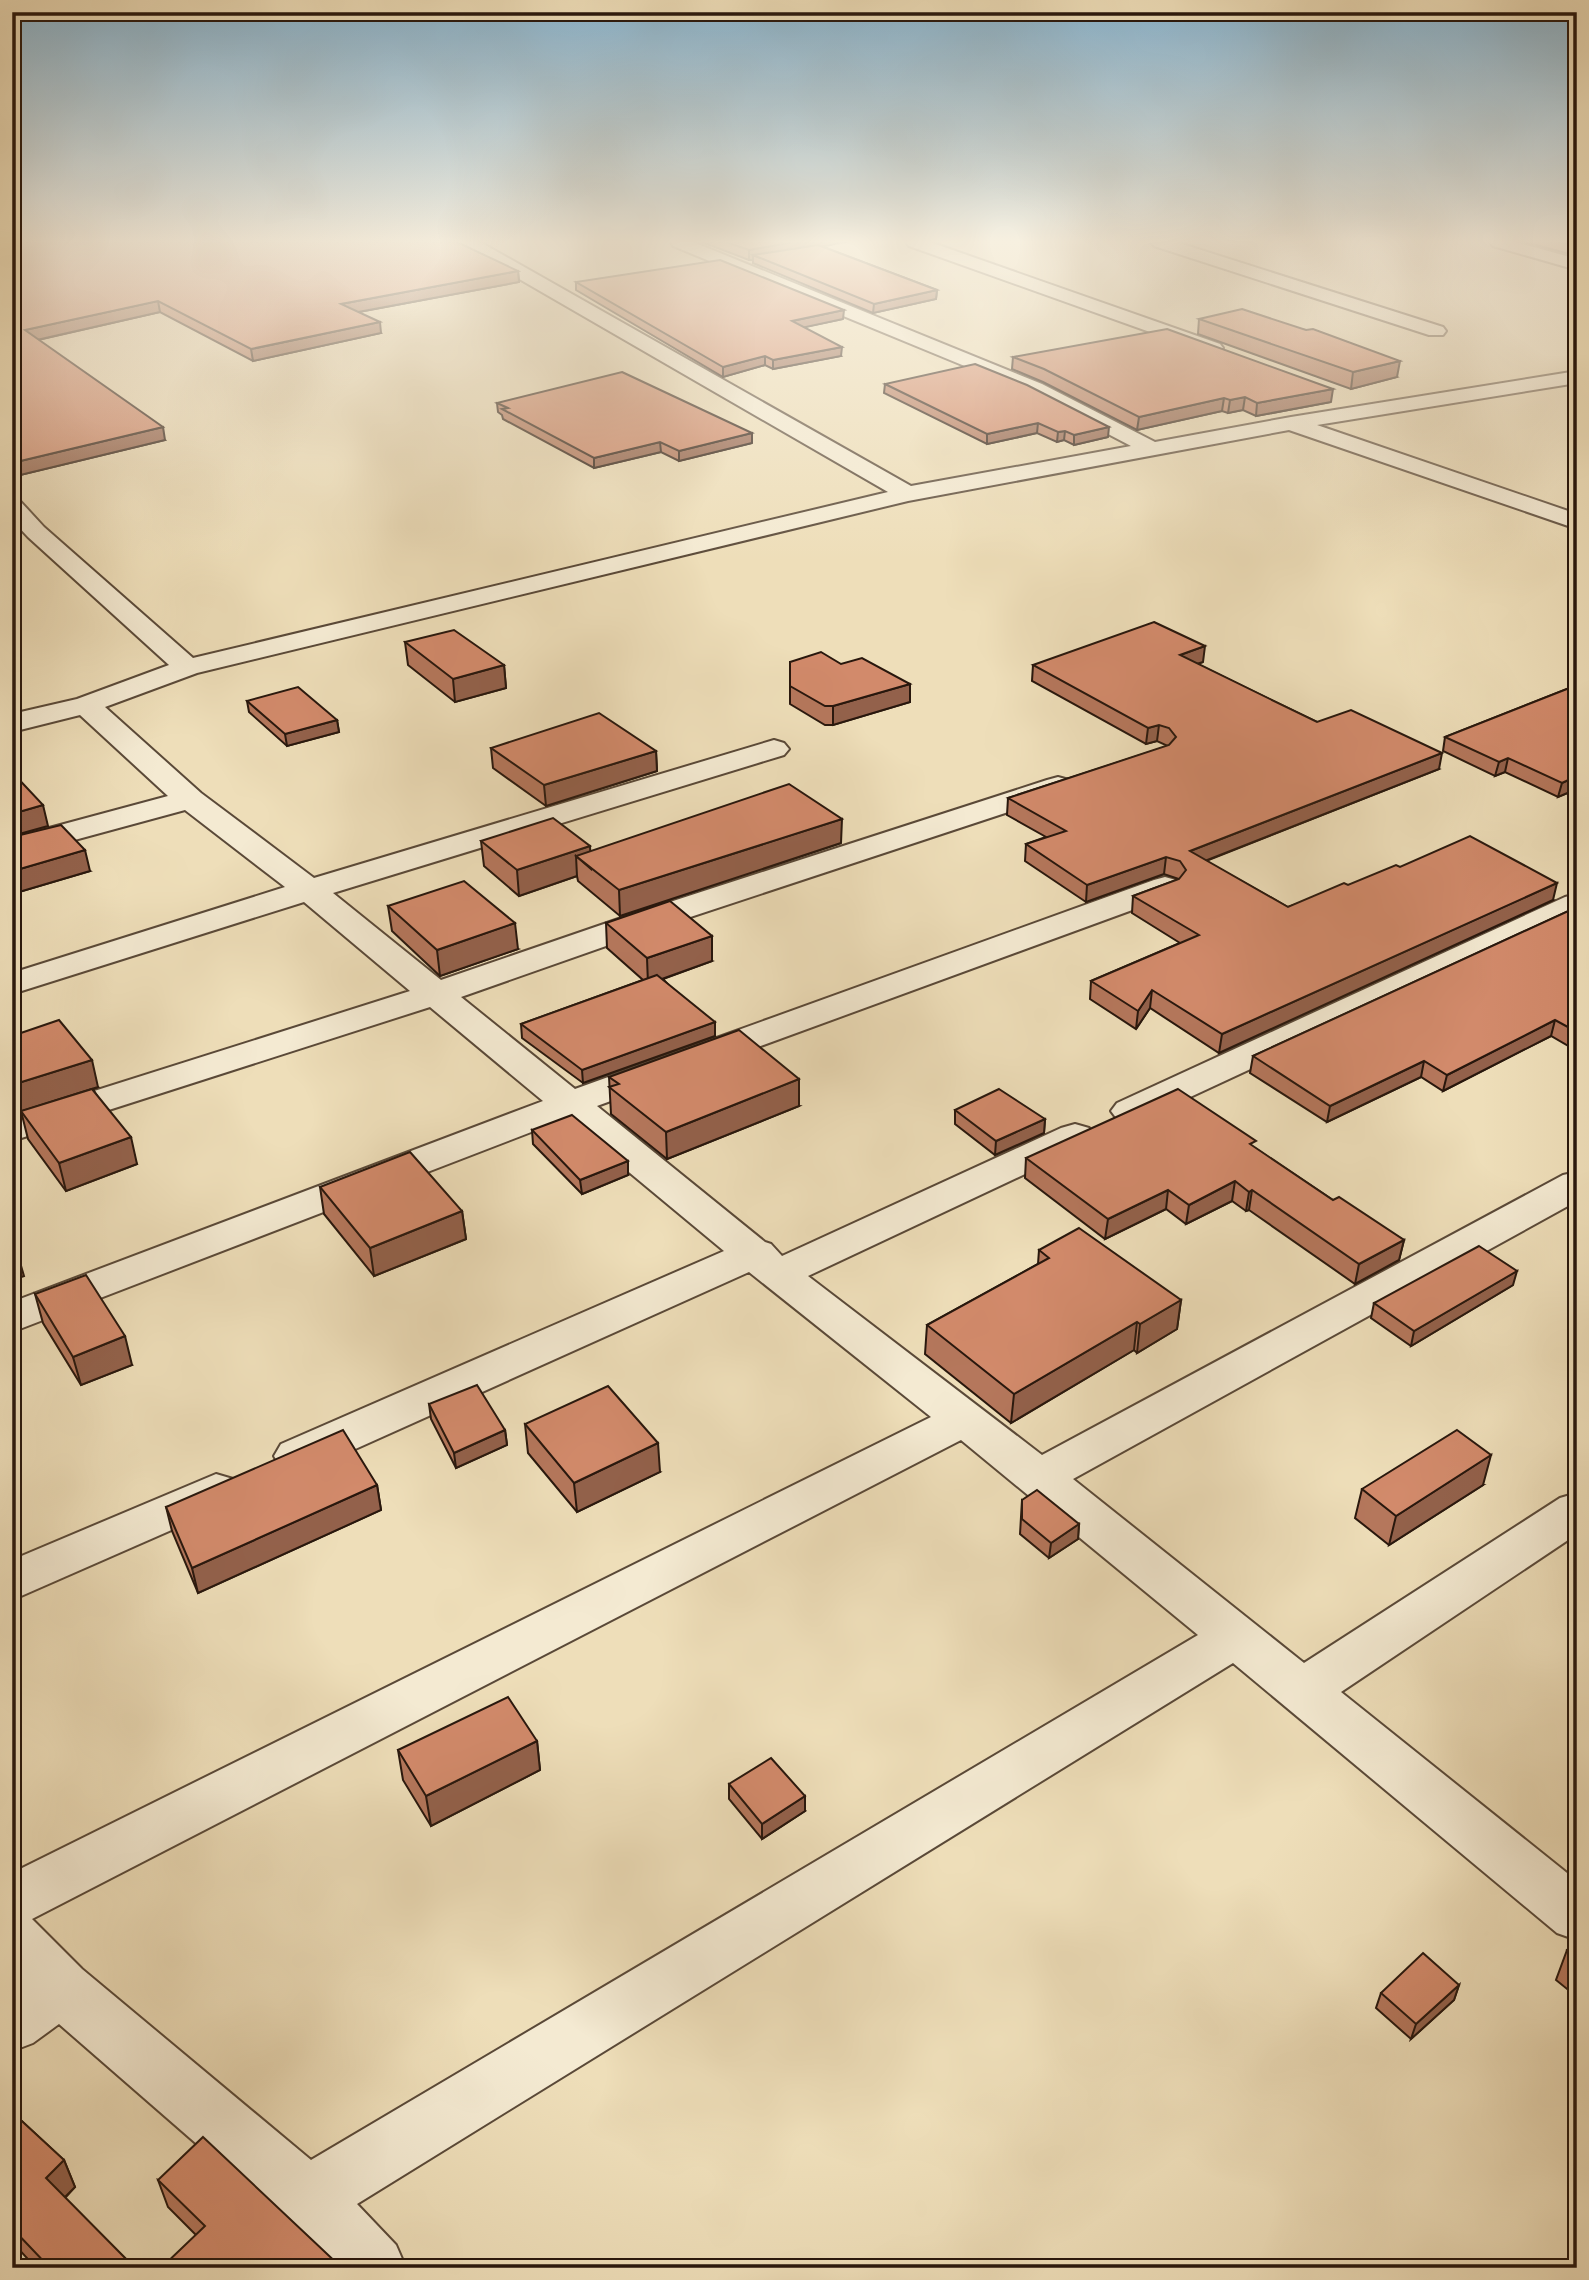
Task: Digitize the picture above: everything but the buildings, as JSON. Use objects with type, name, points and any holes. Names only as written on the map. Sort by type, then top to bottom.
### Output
[{"type":"street","points":[[654,348],[908,494]]},
{"type":"street","points":[[939,348],[1035,388],[1155,450]]},
{"type":"street","points":[[1211,348],[1227,354]]},
{"type":"street","points":[[12,723],[86,705],[188,667],[908,494],[1291,423],[1577,377]]},
{"type":"street","points":[[1341,395],[1380,408]]},
{"type":"street","points":[[1291,423],[1577,522]]},
{"type":"street","points":[[12,506],[24,534],[188,667]]},
{"type":"street","points":[[86,705],[190,799],[309,890],[767,1264],[1039,1477],[1577,1914]]},
{"type":"street","points":[[12,984],[309,890],[774,749]]},
{"type":"street","points":[[12,1130],[435,995],[648,920],[1091,775]]},
{"type":"street","points":[[12,848],[190,799]]},
{"type":"street","points":[[12,1318],[571,1103],[1164,887]]},
{"type":"street","points":[[12,1581],[258,1473],[767,1264],[1577,904]]},
{"type":"street","points":[[1039,1477],[1577,1184]]},
{"type":"street","points":[[12,1901],[964,1420]]},
{"type":"street","points":[[1301,1692],[1577,1510]]},
{"type":"street","points":[[307,2199],[1235,1637]]},
{"type":"street","points":[[12,1937],[61,1988],[307,2199],[373,2268]]},
{"type":"street","points":[[12,2023],[61,1988]]}]
